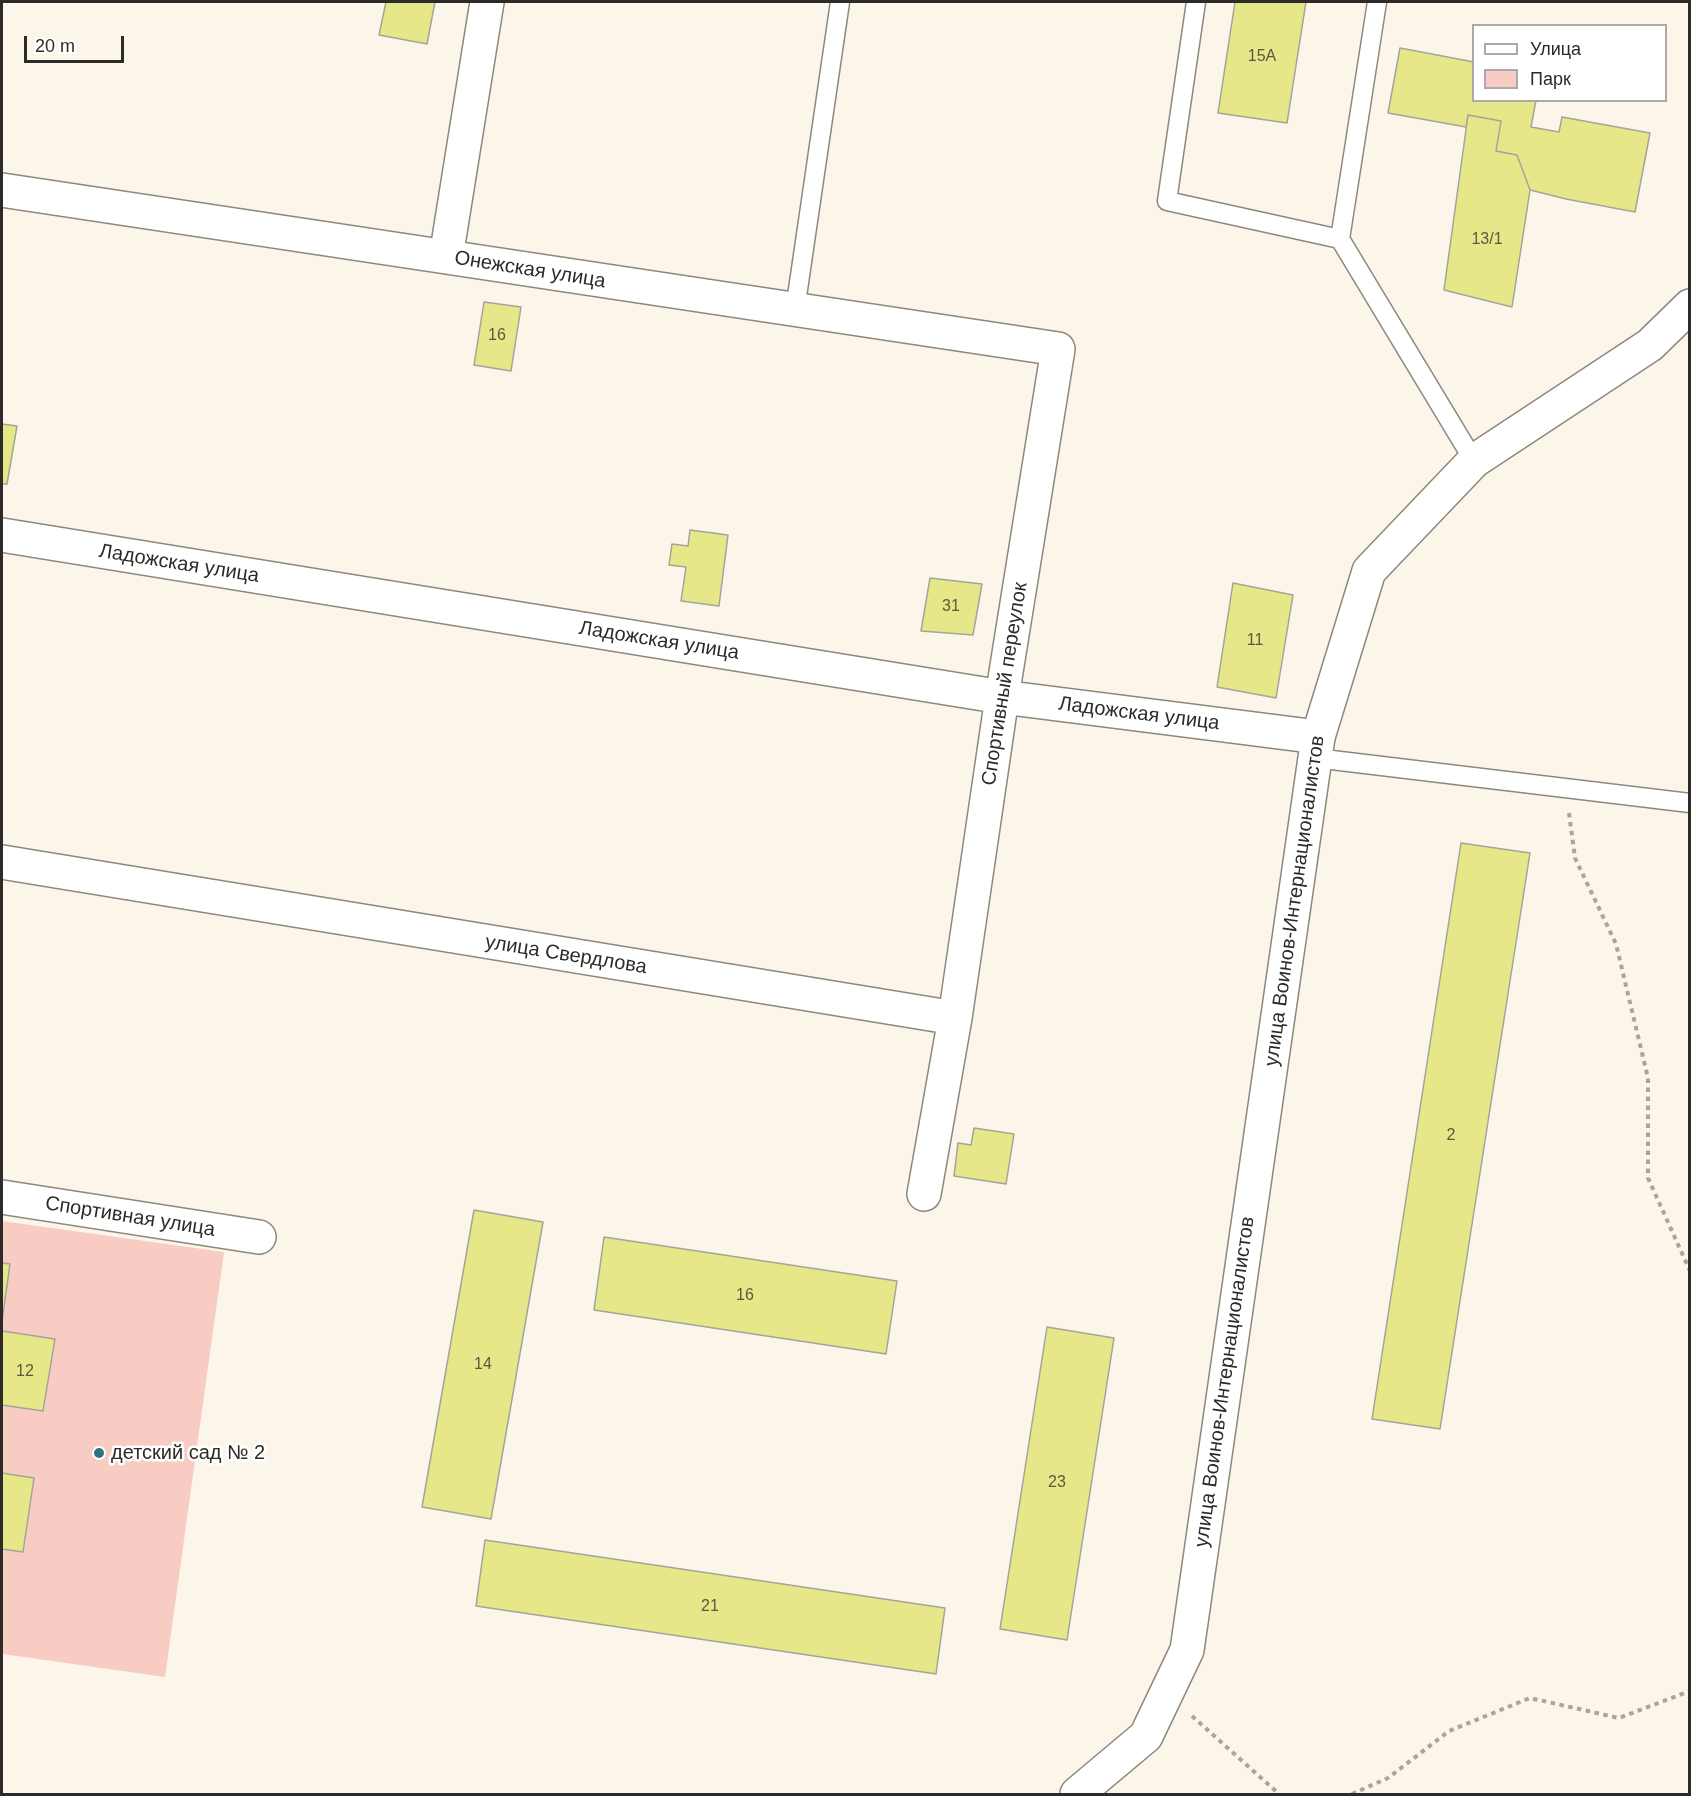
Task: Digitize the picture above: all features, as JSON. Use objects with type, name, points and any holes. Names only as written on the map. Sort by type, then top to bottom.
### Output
[{"type":"street","points":[[446,257],[487,2]]},
{"type":"street","name":"Онежская улица","points":[[2,190],[1058,350]]},
{"type":"street","name":"улица Воинов-Интернационалистов","points":[[1077,1794],[1146,1736],[1187,1650],[1316,748],[1369,571],[1474,461],[1650,345],[1689,306]]},
{"type":"street","name":"Спортивный переулок","points":[[955,1018],[1002,697],[1058,350]]},
{"type":"street","name":"Ладожская улица","points":[[2,535],[1316,748]]},
{"type":"street","name":"улица Свердлова","points":[[2,862],[955,1018]]},
{"type":"street","points":[[924,1194],[955,1018]]},
{"type":"street","name":"Спортивная улица","points":[[2,1197],[259,1237]]},
{"type":"lane","points":[[795,310],[840,2]]},
{"type":"lane","points":[[1196,2],[1167,201],[1340,239]]},
{"type":"lane","points":[[1377,2],[1340,239],[1474,461]]},
{"type":"lane","points":[[1316,748],[1566,788],[1689,803]]},
{"type":"path","points":[[1566,788],[1575,858],[1616,944],[1648,1078],[1648,1178],[1689,1270]]},
{"type":"path","points":[[1352,1794],[1388,1778],[1449,1731],[1530,1698],[1619,1718],[1689,1691]]},
{"type":"path","points":[[1166,1693],[1279,1794]]},
{"type":"green space","name":"детский сад № 2","points":[[2,1221],[224,1252],[165,1677],[2,1654]]},
{"type":"building","points":[[386,2],[435,2],[427,44],[379,35]]},
{"type":"building","points":[[1235,2],[1306,2],[1287,123],[1218,113]]},
{"type":"building","points":[[1400,48],[1472,62],[1472,102],[1536,102],[1531,127],[1559,132],[1562,117],[1650,133],[1635,212],[1530,190],[1517,155],[1496,151],[1501,121],[1468,115],[1466,127],[1388,113]]},
{"type":"building","points":[[1468,115],[1501,121],[1496,151],[1517,155],[1530,190],[1512,307],[1444,290]]},
{"type":"building","points":[[484,302],[521,307],[511,371],[474,365]]},
{"type":"building","points":[[2,424],[17,426],[7,484],[2,484]]},
{"type":"building","points":[[690,530],[728,535],[719,606],[681,601],[686,567],[669,565],[672,544],[688,546]]},
{"type":"building","points":[[930,578],[982,584],[973,635],[921,631]]},
{"type":"building","points":[[1233,583],[1293,595],[1276,698],[1217,687]]},
{"type":"building","points":[[1461,843],[1530,853],[1440,1429],[1372,1419]]},
{"type":"building","points":[[974,1128],[1014,1134],[1006,1184],[954,1176],[958,1143],[971,1145]]},
{"type":"building","points":[[474,1210],[543,1222],[491,1519],[422,1507]]},
{"type":"building","points":[[604,1237],[897,1281],[886,1354],[594,1310]]},
{"type":"building","points":[[2,1263],[10,1264],[2,1321]]},
{"type":"building","points":[[1047,1327],[1114,1338],[1067,1640],[1000,1629]]},
{"type":"building","points":[[2,1331],[55,1339],[43,1411],[2,1405]]},
{"type":"building","points":[[2,1473],[34,1478],[23,1552],[2,1549]]},
{"type":"building","points":[[485,1540],[945,1608],[936,1674],[476,1606]]},
{"type":"place","name":"детский сад № 2","points":[[99,1453]]}]
